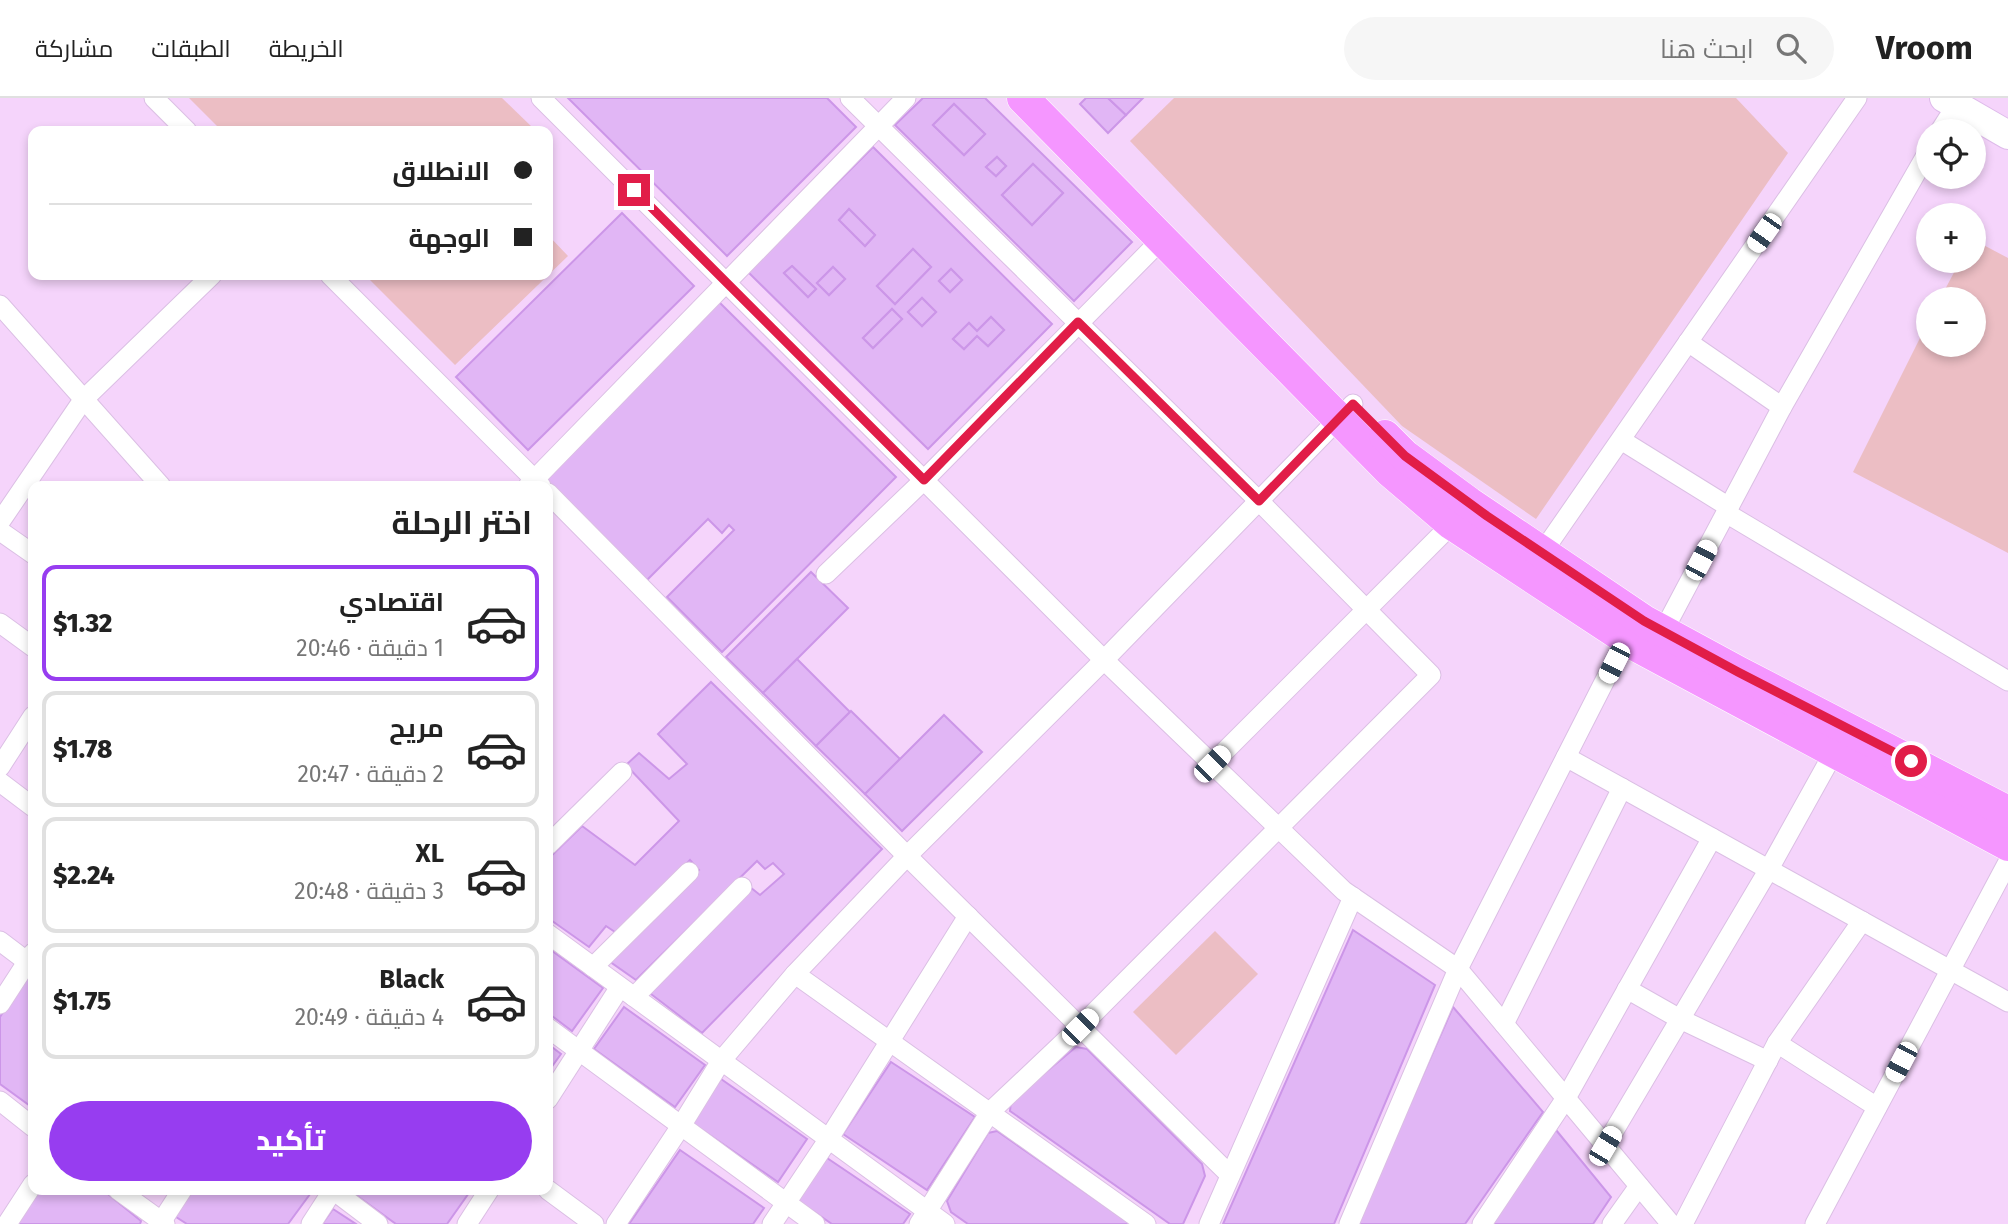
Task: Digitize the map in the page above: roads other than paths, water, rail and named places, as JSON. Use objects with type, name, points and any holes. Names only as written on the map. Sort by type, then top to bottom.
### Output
[{"type":"main road","points":[[1023,98],[1162,239],[1346,412],[1542,553],[1647,642],[1738,672],[2008,812]]},
{"type":"main road","points":[[1050,98],[1346,412],[1390,471],[1452,524],[1834,752],[2008,845]]},
{"type":"main road","points":[[1961,100],[2008,113]]},
{"type":"main road","points":[[1961,100],[2008,135]]},
{"type":"street","points":[[154,98],[182,126]]},
{"type":"street","points":[[541,98],[1104,660],[1278,827],[1353,897],[1458,969],[1671,1224]]},
{"type":"street","points":[[850,98],[1259,501],[1431,675],[1080,1027],[990,1112],[923,1217]]},
{"type":"street","points":[[543,481],[726,283],[906,98]]},
{"type":"street","points":[[1542,553],[1857,98]]},
{"type":"street","points":[[1948,119],[1961,100]]},
{"type":"street","points":[[1349,1224],[1458,969],[1566,757],[1647,642],[1728,510],[1782,407],[1916,173]]},
{"type":"street","points":[[826,574],[924,480],[1162,239]]},
{"type":"street","points":[[0,522],[83,400],[207,280]]},
{"type":"street","points":[[335,280],[533,481]]},
{"type":"street","points":[[3,314],[156,481]]},
{"type":"street","points":[[1688,342],[1782,407]]},
{"type":"street","points":[[616,1224],[720,1061],[795,974],[907,856],[1104,660],[1346,412]]},
{"type":"street","points":[[1621,440],[1728,510],[2008,681]]},
{"type":"street","points":[[553,501],[1230,1175]]},
{"type":"street","points":[[1212,764],[1452,524]]},
{"type":"street","points":[[0,531],[28,551]]},
{"type":"street","points":[[0,623],[28,643]]},
{"type":"street","points":[[0,766],[28,724]]},
{"type":"street","points":[[1605,1146],[1769,869],[1834,752]]},
{"type":"street","points":[[1566,757],[2008,1002]]},
{"type":"street","points":[[553,840],[622,772]]},
{"type":"street","points":[[0,782],[28,803]]},
{"type":"street","points":[[1504,1024],[1622,788]]},
{"type":"street","points":[[1482,1224],[1566,1098],[1712,838]]},
{"type":"street","points":[[1815,1224],[2008,862]]},
{"type":"street","points":[[593,967],[690,872]]},
{"type":"street","points":[[553,1091],[579,1051],[627,992],[742,887]]},
{"type":"street","points":[[1209,1224],[1353,897]]},
{"type":"street","points":[[772,1224],[828,1140],[968,916]]},
{"type":"street","points":[[1682,1224],[1777,1043],[1862,921]]},
{"type":"street","points":[[553,938],[828,1140],[923,1217],[945,1224]]},
{"type":"street","points":[[0,941],[28,958]]},
{"type":"street","points":[[0,1004],[28,964]]},
{"type":"street","points":[[795,974],[1146,1224]]},
{"type":"street","points":[[1627,989],[1680,1019],[1768,1061]]},
{"type":"street","points":[[553,1032],[815,1224]]},
{"type":"street","points":[[1777,1043],[1877,1107]]},
{"type":"street","points":[[0,1101],[28,1123]]},
{"type":"street","points":[[1612,1224],[1639,1186]]},
{"type":"street","points":[[7,1224],[28,1192]]},
{"type":"street","points":[[553,1194],[594,1224]]},
{"type":"street","points":[[125,1195],[162,1223],[179,1195]]},
{"type":"street","points":[[311,1224],[330,1195]]},
{"type":"street","points":[[340,1195],[378,1224]]},
{"type":"street","points":[[467,1224],[486,1195]]}]
